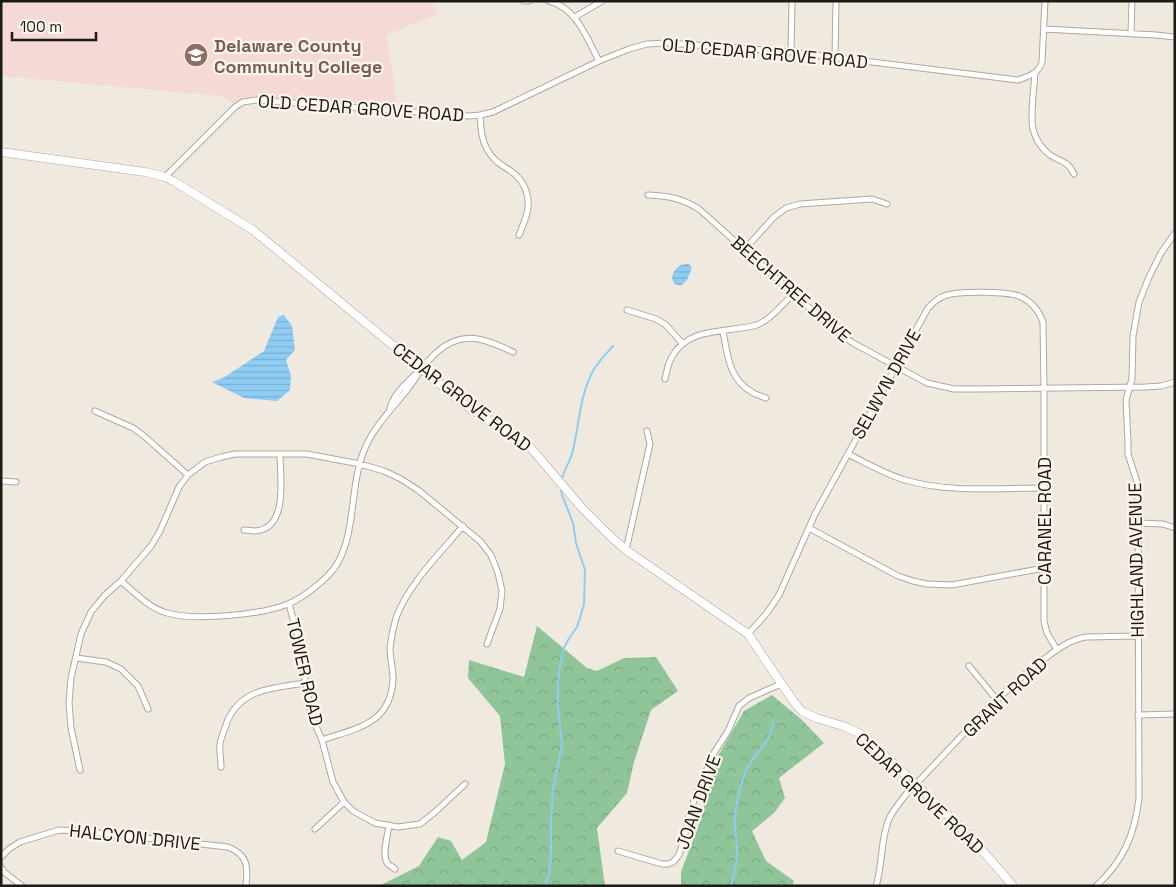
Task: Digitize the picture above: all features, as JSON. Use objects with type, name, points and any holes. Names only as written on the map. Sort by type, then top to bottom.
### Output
[{"type":"street","points":[[524,1],[529,1]]},
{"type":"street","points":[[550,1],[565,8],[575,17],[599,61]]},
{"type":"street","points":[[575,17],[602,1]]},
{"type":"street","points":[[791,52],[792,1]]},
{"type":"street","points":[[836,1],[836,58]]},
{"type":"street","points":[[1045,1],[1042,62],[1040,68],[1035,73],[1033,129],[1045,150],[1066,162],[1074,174]]},
{"type":"street","points":[[1131,34],[1132,1]]},
{"type":"street","points":[[1044,29],[1156,35],[1175,38]]},
{"type":"street","name":"OLD CEDAR GROVE ROAD","points":[[165,177],[228,113],[243,102],[256,100],[469,116],[480,115],[493,112],[599,61],[639,45],[654,43],[791,52],[1018,80],[1035,73]]},
{"type":"street","points":[[480,115],[482,137],[487,151],[494,160],[518,177],[525,188],[528,204],[527,213],[519,235]]},
{"type":"street","name":"CEDAR GROVE ROAD","points":[[1,152],[145,172],[165,177],[253,230],[468,406],[531,448],[588,515],[626,550],[748,634],[797,706],[816,718],[859,733],[916,784],[984,852],[1013,886]]},
{"type":"street","name":"BEECHTREE DRIVE","points":[[648,195],[675,198],[699,209],[792,294],[843,337],[927,383],[954,389],[1044,389],[1129,388],[1161,386],[1175,382]]},
{"type":"street","points":[[744,250],[774,217],[786,208],[800,204],[872,199],[886,204]]},
{"type":"street","name":"HIGHLAND AVENUE","points":[[1096,886],[1121,856],[1128,844],[1137,816],[1139,798],[1138,492],[1137,482],[1128,454],[1126,400],[1132,379],[1133,336],[1139,302],[1155,264],[1175,233]]},
{"type":"street","name":"SELWYN DRIVE","points":[[748,634],[776,600],[809,528],[848,454],[928,308],[940,298],[957,293],[1009,293],[1019,295],[1032,304],[1043,322],[1044,389]]},
{"type":"street","points":[[665,379],[672,357],[682,343],[698,335],[747,328],[765,322],[792,294]]},
{"type":"street","points":[[627,310],[656,319],[666,325],[682,343]]},
{"type":"street","points":[[723,331],[729,364],[733,374],[750,392],[766,398]]},
{"type":"street","points":[[121,581],[146,603],[166,613],[182,616],[204,617],[246,614],[269,610],[288,604],[309,592],[325,579],[337,565],[344,550],[353,495],[365,447],[389,411],[393,399],[409,379],[444,346],[460,340],[468,338],[483,339],[513,352]]},
{"type":"street","name":"CARANEL ROAD","points":[[1044,389],[1044,621],[1047,633],[1057,650]]},
{"type":"street","points":[[96,411],[133,428],[188,475]]},
{"type":"street","points":[[626,550],[650,444],[647,431]]},
{"type":"street","points":[[80,770],[71,728],[70,703],[71,678],[81,634],[91,612],[151,546],[160,531],[179,487],[188,475],[205,462],[221,457],[235,454],[307,454],[360,464],[384,471],[418,490],[480,541],[491,555],[502,591],[500,609],[487,644]]},
{"type":"street","points":[[244,530],[256,531],[265,528],[274,521],[279,511],[281,500],[280,454]]},
{"type":"street","points":[[848,454],[882,471],[921,484],[961,488],[1044,488]]},
{"type":"street","points":[[1,481],[16,482]]},
{"type":"street","points":[[1138,523],[1163,524],[1175,528]]},
{"type":"street","points":[[322,740],[362,727],[376,719],[384,709],[390,695],[392,678],[390,648],[392,631],[397,617],[415,584],[463,526]]},
{"type":"street","points":[[809,528],[898,576],[927,584],[952,585],[1044,568]]},
{"type":"street","name":"TOWER ROAD","points":[[288,604],[296,630],[311,715],[322,740],[333,782],[344,802],[353,811],[375,823],[398,827],[420,824],[465,784]]},
{"type":"street","name":"GRANT ROAD","points":[[876,886],[885,835],[889,820],[896,808],[916,784],[1013,684],[1057,650],[1078,638],[1138,636]]},
{"type":"street","points":[[76,658],[106,662],[121,669],[138,686],[148,709]]},
{"type":"street","points":[[969,666],[997,700]]},
{"type":"street","points":[[221,767],[220,744],[230,715],[238,704],[250,695],[266,689],[306,683]]},
{"type":"street","name":"JOAN DRIVE","points":[[618,851],[662,864],[668,864],[677,858],[697,792],[714,753],[728,731],[739,706],[749,698],[781,684]]},
{"type":"street","points":[[1138,714],[1175,714]]},
{"type":"street","points":[[315,829],[344,802]]},
{"type":"street","points":[[389,825],[384,853],[387,863],[395,869]]},
{"type":"street","name":"HALCYON DRIVE","points":[[1,857],[20,842],[59,830],[85,831],[228,847],[238,852],[246,861],[246,886]]},
{"type":"street","points":[[1,867],[6,874],[22,886]]},
{"type":"shaded area","name":"Delaware County Community College","points":[[1,1],[431,1],[437,14],[387,35],[397,107],[269,98],[242,100],[234,104],[221,96],[1,76]]},
{"type":"green space","points":[[537,626],[587,668],[597,671],[624,658],[656,657],[678,691],[651,710],[634,762],[627,793],[597,828],[605,886],[379,886],[419,866],[438,837],[451,841],[462,860],[486,842],[505,764],[500,716],[468,678],[469,660],[524,677]]},
{"type":"green space","points":[[772,695],[802,720],[824,743],[779,778],[785,798],[774,813],[752,831],[766,861],[794,881],[792,886],[681,886],[681,872],[699,824],[719,754],[744,711]]},
{"type":"water","points":[[689,264],[692,268],[687,280],[682,285],[675,284],[672,275],[675,270],[681,265]]},
{"type":"water","points":[[284,315],[292,326],[295,350],[286,360],[291,376],[290,390],[277,401],[244,398],[212,382],[223,378],[264,351],[278,317]]},
{"type":"waterway","points":[[562,479],[572,454],[585,390],[597,364],[613,346]]},
{"type":"waterway","points":[[545,886],[549,874],[551,855],[553,789],[562,746],[558,706],[560,664],[564,648],[577,627],[584,604],[585,570],[576,543],[573,523],[561,489]]},
{"type":"waterway","points":[[731,886],[737,856],[735,821],[740,790],[747,768],[768,738],[773,722]]},
{"type":"place","name":"Delaware County Community College","points":[[196,55]]}]
